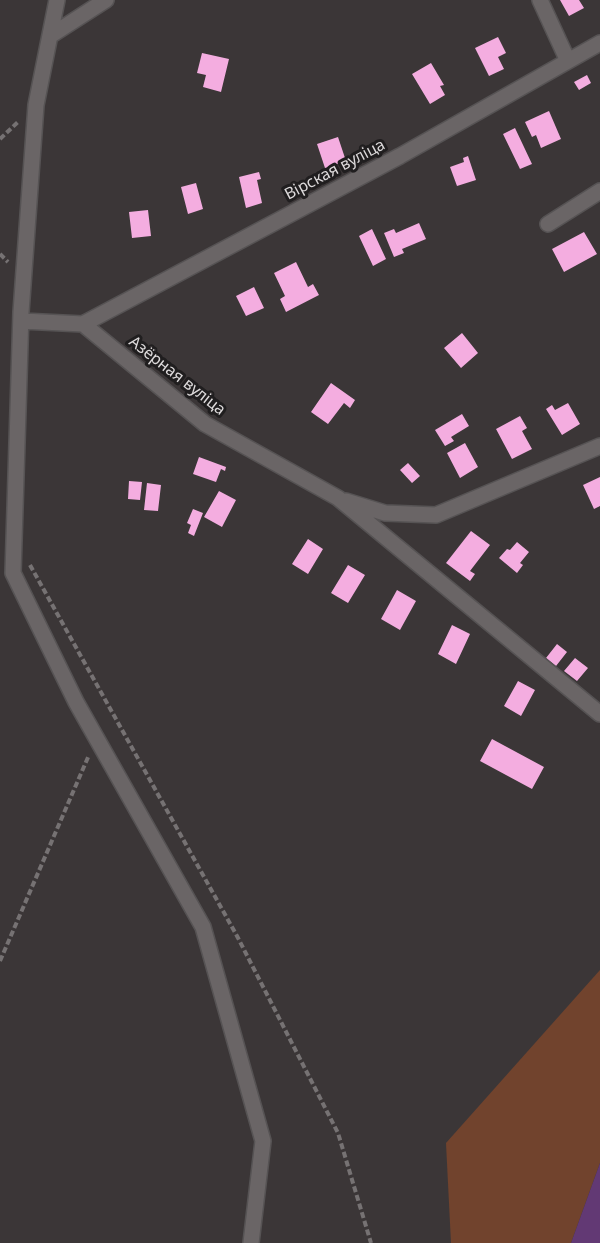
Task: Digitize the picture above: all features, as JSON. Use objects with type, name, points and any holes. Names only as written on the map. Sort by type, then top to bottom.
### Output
[{"type":"street","points":[[57,0],[36,105],[22,321],[13,573],[76,702],[203,927],[263,1141],[251,1243]]},
{"type":"street","points":[[50,36],[106,0]]},
{"type":"street","points":[[540,0],[568,62]]},
{"type":"street","name":"Вірская вуліца","points":[[83,324],[400,156],[600,43]]},
{"type":"street","points":[[548,224],[600,191]]},
{"type":"street","points":[[22,321],[83,324]]},
{"type":"street","name":"Азёрная вуліца","points":[[83,324],[205,424],[338,498],[600,714]]},
{"type":"street","name":"Азёрная вуліца","points":[[338,498],[385,513],[436,515],[600,446]]},
{"type":"path","points":[[14,536],[237,936],[338,1132],[371,1243]]},
{"type":"path","points":[[0,961],[96,738]]},
{"type":"shaded area","points":[[600,970],[600,1163],[571,1243],[451,1243],[446,1143]]},
{"type":"shaded area","points":[[600,1163],[600,1243],[571,1243]]},
{"type":"building","points":[[560,0],[579,0],[584,8],[569,16]]},
{"type":"building","points":[[498,37],[506,53],[498,57],[504,69],[489,76],[475,48]]},
{"type":"building","points":[[202,53],[229,59],[221,92],[203,87],[206,75],[197,73]]},
{"type":"building","points":[[431,63],[444,85],[440,86],[445,95],[430,104],[412,74]]},
{"type":"building","points":[[587,75],[591,83],[579,90],[574,82]]},
{"type":"building","points":[[549,111],[561,139],[541,148],[536,135],[532,137],[525,122]]},
{"type":"building","points":[[515,128],[532,164],[520,169],[503,134]]},
{"type":"building","points":[[338,137],[346,161],[325,168],[317,144]]},
{"type":"building","points":[[468,156],[476,180],[457,186],[450,167],[464,162],[463,158]]},
{"type":"building","points":[[259,172],[261,179],[257,180],[262,203],[246,208],[239,177]]},
{"type":"building","points":[[196,183],[203,209],[188,214],[181,187]]},
{"type":"building","points":[[148,210],[151,236],[132,238],[129,212]]},
{"type":"building","points":[[419,223],[426,239],[402,249],[404,253],[394,257],[384,233],[394,229],[396,233]]},
{"type":"building","points":[[372,229],[386,259],[373,266],[359,236]]},
{"type":"building","points":[[584,232],[597,254],[564,272],[552,249]]},
{"type":"building","points":[[296,262],[308,287],[313,284],[319,295],[286,312],[280,299],[285,296],[274,273]]},
{"type":"building","points":[[254,287],[264,308],[246,316],[236,296]]},
{"type":"building","points":[[462,333],[478,353],[461,368],[444,348]]},
{"type":"building","points":[[331,383],[355,400],[350,408],[344,403],[328,424],[311,412]]},
{"type":"building","points":[[568,403],[580,424],[562,435],[546,409],[552,405],[555,410]]},
{"type":"building","points":[[462,414],[469,426],[451,437],[454,441],[445,446],[435,430]]},
{"type":"building","points":[[520,416],[527,428],[522,431],[532,449],[512,459],[496,429]]},
{"type":"building","points":[[465,443],[478,467],[460,478],[447,453]]},
{"type":"building","points":[[199,457],[226,467],[225,471],[221,469],[216,482],[193,474]]},
{"type":"building","points":[[408,463],[420,476],[412,483],[400,470]]},
{"type":"building","points":[[600,477],[600,506],[594,509],[583,485]]},
{"type":"building","points":[[129,481],[142,482],[140,500],[128,499]]},
{"type":"building","points":[[147,483],[161,485],[158,511],[144,510]]},
{"type":"building","points":[[219,491],[236,500],[222,527],[204,517]]},
{"type":"building","points":[[193,509],[203,513],[194,536],[188,533],[191,525],[187,523]]},
{"type":"building","points":[[471,531],[490,545],[470,571],[475,574],[470,581],[446,563]]},
{"type":"building","points":[[308,539],[323,549],[308,574],[292,564]]},
{"type":"building","points":[[517,542],[529,552],[520,563],[523,565],[517,573],[499,558]]},
{"type":"building","points":[[348,565],[365,575],[348,603],[331,593]]},
{"type":"building","points":[[397,590],[416,601],[400,630],[381,619]]},
{"type":"building","points":[[452,625],[470,634],[456,664],[438,654]]},
{"type":"building","points":[[557,644],[567,652],[556,666],[546,658]]},
{"type":"building","points":[[575,658],[588,668],[577,681],[564,671]]},
{"type":"building","points":[[518,681],[535,690],[521,716],[504,706]]},
{"type":"building","points":[[492,739],[544,767],[532,789],[480,761]]}]
